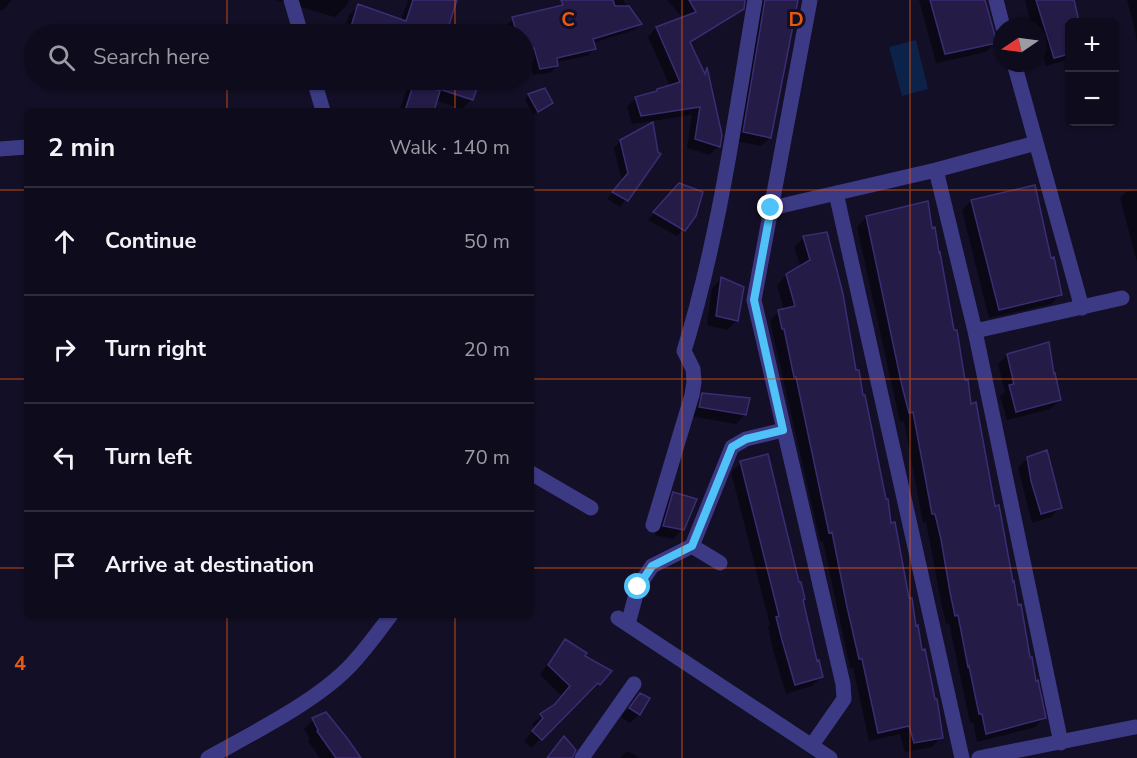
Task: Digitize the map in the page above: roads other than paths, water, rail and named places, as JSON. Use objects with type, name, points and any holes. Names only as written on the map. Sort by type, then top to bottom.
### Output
[{"type":"street","points":[[291,0],[298,24]]},
{"type":"street","points":[[653,525],[692,395],[693,369],[684,351],[700,299],[714,236],[755,0]]},
{"type":"street","points":[[810,0],[754,300],[843,684],[844,699],[812,745]]},
{"type":"street","points":[[996,0],[1001,18]]},
{"type":"street","points":[[1016,72],[1082,308]]},
{"type":"street","points":[[317,90],[322,108]]},
{"type":"street","points":[[771,208],[936,171],[1036,143]]},
{"type":"street","points":[[0,149],[24,147]]},
{"type":"street","points":[[936,171],[975,331],[1061,743]]},
{"type":"street","points":[[836,193],[962,758]]},
{"type":"street","points":[[975,331],[1122,298]]},
{"type":"street","points":[[783,430],[746,439],[732,447],[692,546],[652,566],[638,587],[623,621],[830,758]]},
{"type":"street","points":[[534,475],[591,508]]},
{"type":"street","points":[[692,546],[720,563]]},
{"type":"street","points":[[208,758],[312,696],[346,669],[369,645],[389,618]]},
{"type":"street","points":[[582,758],[634,684]]},
{"type":"street","points":[[979,758],[1135,727]]},
{"type":"water","points":[[916,40],[928,89],[902,96],[889,47]]}]
